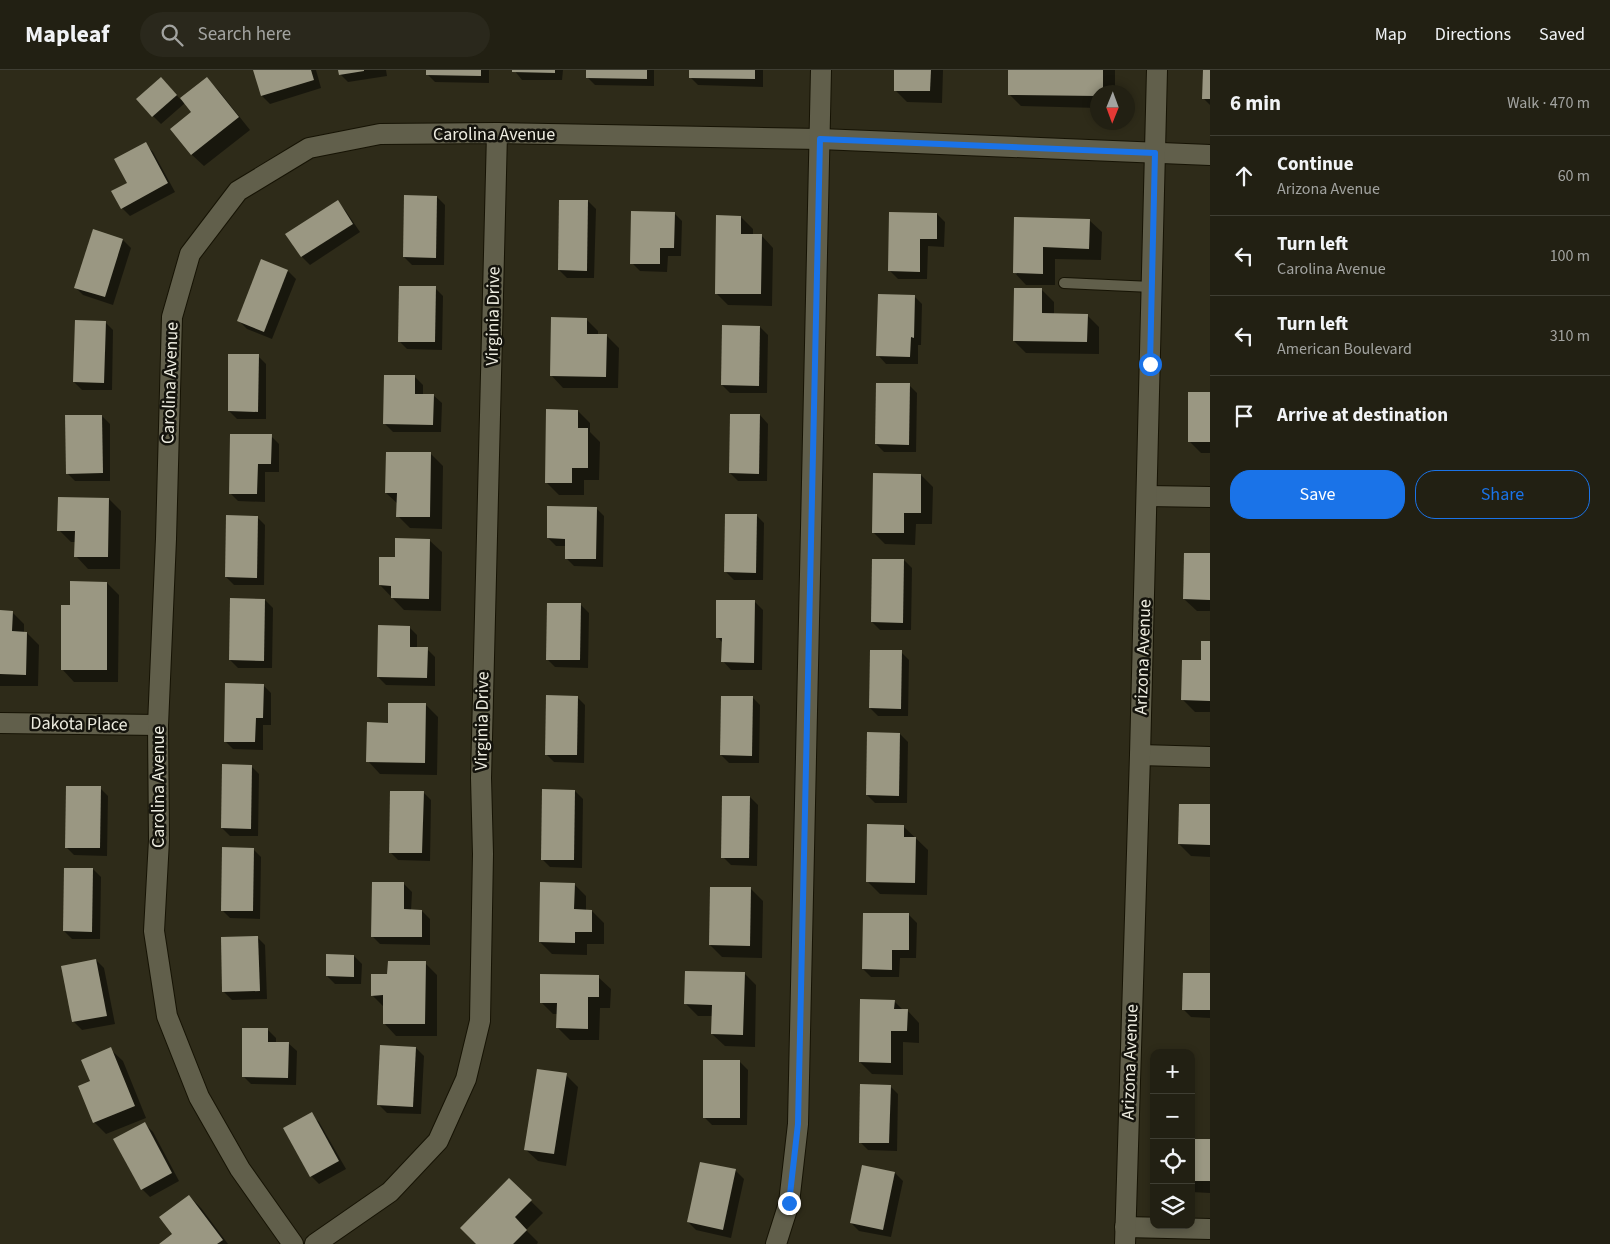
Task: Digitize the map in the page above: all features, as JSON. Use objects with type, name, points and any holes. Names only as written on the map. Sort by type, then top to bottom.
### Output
[{"type":"street","points":[[776,1244],[789,1203],[798,1124],[821,70]]},
{"type":"street","name":"Arizona Avenue","points":[[1125,1236],[1140,755],[1157,70]]},
{"type":"street","name":"Carolina Avenue","points":[[293,1244],[240,1169],[199,1098],[167,1016],[154,931],[158,840],[158,725],[166,539],[172,317],[190,254],[238,191],[309,148],[380,134],[497,133],[820,139],[1210,154]]},
{"type":"street","name":"Virginia Drive","points":[[315,1244],[390,1192],[438,1141],[466,1079],[480,1022],[484,854],[481,778],[497,133]]},
{"type":"street","points":[[1147,496],[1210,498]]},
{"type":"street","name":"Dakota Place","points":[[0,723],[158,725]]},
{"type":"street","points":[[1140,755],[1210,757]]},
{"type":"street","points":[[1125,1236],[1210,1229]]},
{"type":"lane","points":[[1064,283],[1152,287]]},
{"type":"building","points":[[253,70],[311,70],[314,80],[261,96]]},
{"type":"building","points":[[338,70],[364,70],[364,71],[339,75]]},
{"type":"building","points":[[426,70],[481,70],[481,76],[426,75]]},
{"type":"building","points":[[512,70],[555,70],[555,73],[512,72]]},
{"type":"building","points":[[586,70],[647,70],[647,79],[586,78]]},
{"type":"building","points":[[689,70],[755,70],[755,79],[689,78]]},
{"type":"building","points":[[894,70],[931,70],[930,91],[894,91]]},
{"type":"building","points":[[1008,70],[1103,70],[1103,85],[1090,85],[1090,96],[1008,95]]},
{"type":"building","points":[[1203,70],[1210,70],[1210,99],[1202,99]]},
{"type":"building","points":[[161,77],[177,95],[152,117],[136,99]]},
{"type":"building","points":[[207,77],[239,117],[191,155],[170,129],[191,112],[180,98]]},
{"type":"building","points":[[146,142],[168,183],[121,209],[111,191],[127,183],[114,159]]},
{"type":"building","points":[[404,195],[437,196],[436,258],[403,257]]},
{"type":"building","points":[[338,200],[353,224],[301,257],[285,234]]},
{"type":"building","points":[[559,200],[588,200],[587,271],[558,270]]},
{"type":"building","points":[[631,211],[675,212],[674,248],[660,248],[660,264],[630,264]]},
{"type":"building","points":[[889,212],[937,213],[937,239],[920,239],[920,272],[888,271]]},
{"type":"building","points":[[716,215],[741,216],[741,234],[762,234],[761,294],[715,294]]},
{"type":"building","points":[[1014,217],[1090,219],[1089,249],[1043,247],[1043,274],[1013,273]]},
{"type":"building","points":[[93,229],[123,239],[105,297],[74,288]]},
{"type":"building","points":[[261,259],[288,270],[264,332],[237,321]]},
{"type":"building","points":[[399,286],[436,286],[435,342],[398,342]]},
{"type":"building","points":[[1014,288],[1042,288],[1042,313],[1088,314],[1087,342],[1013,341]]},
{"type":"building","points":[[878,294],[915,295],[914,338],[911,337],[910,357],[876,356]]},
{"type":"building","points":[[551,317],[587,318],[587,334],[607,334],[606,377],[550,376]]},
{"type":"building","points":[[75,320],[106,321],[104,383],[73,382]]},
{"type":"building","points":[[722,325],[760,326],[759,386],[721,385]]},
{"type":"building","points":[[228,354],[259,354],[258,412],[228,411]]},
{"type":"building","points":[[384,375],[415,375],[415,394],[434,394],[433,425],[383,424]]},
{"type":"building","points":[[876,383],[910,383],[909,445],[875,444]]},
{"type":"building","points":[[1188,392],[1210,392],[1210,442],[1188,442]]},
{"type":"building","points":[[546,409],[578,410],[578,428],[588,428],[588,468],[572,468],[572,483],[545,483]]},
{"type":"building","points":[[730,414],[760,414],[759,474],[729,473]]},
{"type":"building","points":[[65,415],[102,415],[103,473],[66,474]]},
{"type":"building","points":[[230,434],[272,434],[271,464],[258,464],[257,494],[229,494]]},
{"type":"building","points":[[386,452],[431,452],[430,517],[396,517],[397,493],[385,493]]},
{"type":"building","points":[[873,473],[921,474],[921,513],[904,513],[904,533],[872,533]]},
{"type":"building","points":[[58,497],[109,498],[108,557],[74,557],[75,531],[57,531]]},
{"type":"building","points":[[547,506],[597,507],[596,559],[565,559],[565,539],[547,538]]},
{"type":"building","points":[[725,514],[757,514],[756,573],[724,572]]},
{"type":"building","points":[[226,515],[258,516],[257,578],[225,577]]},
{"type":"building","points":[[395,538],[430,539],[429,599],[391,598],[391,586],[379,585],[379,557],[395,557]]},
{"type":"building","points":[[1184,553],[1210,553],[1210,600],[1183,599]]},
{"type":"building","points":[[872,559],[904,559],[903,623],[871,622]]},
{"type":"building","points":[[70,581],[107,582],[107,670],[61,670],[61,605],[70,605]]},
{"type":"building","points":[[230,598],[265,599],[264,661],[229,660]]},
{"type":"building","points":[[716,600],[755,600],[754,663],[721,662],[722,638],[716,638]]},
{"type":"building","points":[[547,603],[581,603],[580,660],[546,660]]},
{"type":"building","points":[[0,610],[13,611],[12,631],[27,632],[26,675],[0,674]]},
{"type":"building","points":[[378,625],[410,626],[410,647],[428,647],[427,678],[377,677]]},
{"type":"building","points":[[1201,641],[1210,641],[1210,701],[1181,700],[1182,660],[1201,660]]},
{"type":"building","points":[[870,650],[902,650],[901,709],[869,708]]},
{"type":"building","points":[[225,683],[264,684],[263,718],[256,718],[255,742],[224,742]]},
{"type":"building","points":[[546,695],[578,696],[577,755],[545,755]]},
{"type":"building","points":[[721,696],[753,696],[752,756],[720,755]]},
{"type":"building","points":[[388,703],[426,703],[425,763],[366,762],[367,722],[388,723]]},
{"type":"building","points":[[867,732],[900,733],[899,796],[866,795]]},
{"type":"building","points":[[222,764],[252,765],[251,829],[221,828]]},
{"type":"building","points":[[66,786],[101,786],[100,848],[65,848]]},
{"type":"building","points":[[542,789],[575,790],[574,860],[541,860]]},
{"type":"building","points":[[390,791],[424,791],[422,853],[389,853]]},
{"type":"building","points":[[722,796],[750,796],[749,858],[721,858]]},
{"type":"building","points":[[1179,804],[1210,804],[1210,845],[1178,844]]},
{"type":"building","points":[[867,824],[904,825],[904,837],[916,837],[915,883],[866,882]]},
{"type":"building","points":[[222,847],[254,848],[253,911],[221,911]]},
{"type":"building","points":[[64,868],[93,868],[92,932],[63,931]]},
{"type":"building","points":[[372,882],[404,882],[404,909],[422,910],[422,937],[371,937]]},
{"type":"building","points":[[540,882],[575,883],[574,909],[592,910],[592,932],[575,932],[575,943],[539,942]]},
{"type":"building","points":[[710,887],[751,887],[750,946],[709,945]]},
{"type":"building","points":[[863,913],[909,913],[909,950],[892,950],[892,970],[862,969]]},
{"type":"building","points":[[258,936],[260,991],[222,992],[221,937]]},
{"type":"building","points":[[326,954],[354,955],[354,977],[326,976]]},
{"type":"building","points":[[96,959],[107,1016],[72,1022],[61,966]]},
{"type":"building","points":[[388,961],[426,961],[425,1024],[383,1024],[383,995],[371,996],[371,974],[387,974]]},
{"type":"building","points":[[685,971],[745,972],[743,1035],[711,1034],[712,1005],[684,1004]]},
{"type":"building","points":[[1183,973],[1210,973],[1210,1010],[1182,1010]]},
{"type":"building","points":[[540,974],[599,975],[599,997],[588,997],[588,1029],[556,1028],[557,1003],[540,1003]]},
{"type":"building","points":[[860,999],[895,1000],[894,1009],[908,1009],[907,1031],[891,1031],[891,1063],[859,1062]]},
{"type":"building","points":[[242,1028],[268,1028],[268,1042],[289,1042],[288,1078],[242,1077]]},
{"type":"building","points":[[380,1045],[416,1047],[413,1107],[377,1105]]},
{"type":"building","points":[[111,1047],[135,1106],[93,1123],[78,1086],[90,1081],[81,1060]]},
{"type":"building","points":[[703,1060],[740,1060],[740,1118],[703,1118]]},
{"type":"building","points":[[537,1069],[567,1073],[554,1154],[524,1150]]},
{"type":"building","points":[[860,1084],[891,1085],[889,1143],[859,1143]]},
{"type":"building","points":[[312,1112],[339,1161],[310,1177],[283,1128]]},
{"type":"building","points":[[145,1122],[172,1173],[141,1190],[113,1139]]},
{"type":"building","points":[[1195,1139],[1210,1139],[1210,1181],[1195,1181]]},
{"type":"building","points":[[700,1162],[736,1169],[723,1230],[687,1222]]},
{"type":"building","points":[[862,1165],[895,1172],[883,1230],[850,1223]]},
{"type":"building","points":[[509,1178],[532,1200],[515,1217],[527,1230],[513,1244],[476,1244],[460,1228]]},
{"type":"building","points":[[189,1195],[223,1240],[217,1244],[159,1244],[172,1234],[159,1217]]},
{"type":"route","points":[[789,1203],[798,1124],[820,139],[1155,153],[1150,364]]}]
